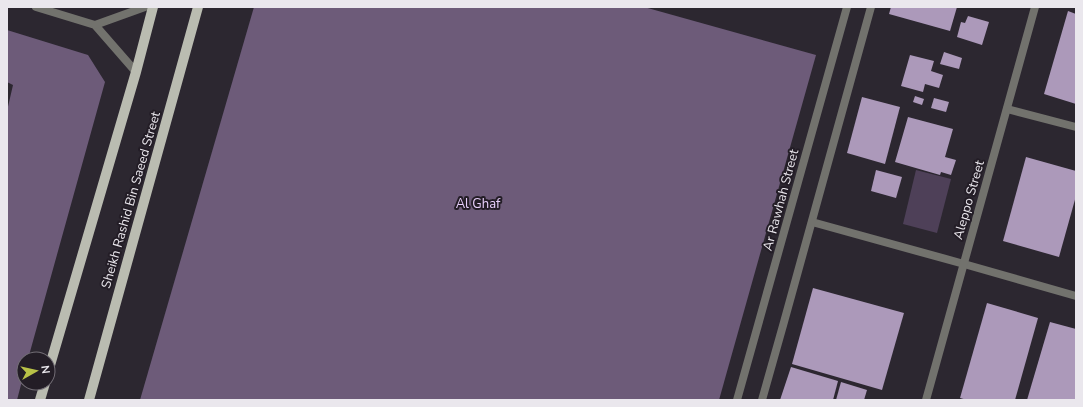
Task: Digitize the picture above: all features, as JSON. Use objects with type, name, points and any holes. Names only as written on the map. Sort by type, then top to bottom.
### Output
[{"type":"main road","points":[[54,351],[136,72],[153,7]]},
{"type":"main road","name":"Sheikh Rashid Bin Saeed Street","points":[[89,400],[198,7]]},
{"type":"street","points":[[36,7],[96,25],[136,72]]},
{"type":"street","points":[[96,25],[145,7]]},
{"type":"street","name":"Ar Rawhah Street","points":[[737,400],[847,7]]},
{"type":"street","points":[[762,400],[871,7]]},
{"type":"street","name":"Aleppo Street","points":[[926,400],[1035,7]]},
{"type":"street","points":[[1007,109],[1076,127]]},
{"type":"street","points":[[812,222],[1076,296]]},
{"type":"shaded area","points":[[916,170],[951,179],[937,233],[903,224]]},
{"type":"green space","name":"Al Ghaf","points":[[254,7],[644,7],[816,55],[719,400],[140,400]]},
{"type":"green space","points":[[7,30],[88,55],[105,82],[30,351],[16,351],[16,391],[19,391],[17,400],[7,400],[7,111],[13,85],[7,82]]},
{"type":"building","points":[[891,7],[957,7],[950,31],[889,14]]},
{"type":"building","points":[[1068,11],[1076,14],[1076,104],[1044,94]]},
{"type":"building","points":[[968,16],[989,22],[982,45],[957,37],[961,22],[965,23]]},
{"type":"building","points":[[944,52],[962,58],[959,69],[940,64]]},
{"type":"building","points":[[910,55],[934,61],[931,71],[943,75],[939,88],[925,84],[923,92],[901,86]]},
{"type":"building","points":[[915,96],[924,99],[922,105],[913,102]]},
{"type":"building","points":[[862,97],[900,107],[885,164],[847,153]]},
{"type":"building","points":[[934,98],[949,102],[946,112],[931,108]]},
{"type":"building","points":[[908,117],[953,129],[945,157],[956,160],[951,175],[941,172],[940,175],[895,162]]},
{"type":"building","points":[[1026,157],[1076,171],[1076,196],[1059,257],[1003,241]]},
{"type":"building","points":[[876,170],[902,177],[896,198],[871,191]]},
{"type":"building","points":[[813,288],[904,313],[882,390],[792,364]]},
{"type":"building","points":[[987,303],[1038,318],[1015,400],[967,400],[960,398]]},
{"type":"building","points":[[1050,322],[1076,329],[1076,400],[1027,400]]},
{"type":"building","points":[[791,367],[838,381],[833,400],[780,400]]},
{"type":"building","points":[[841,382],[867,390],[864,400],[836,400]]}]
